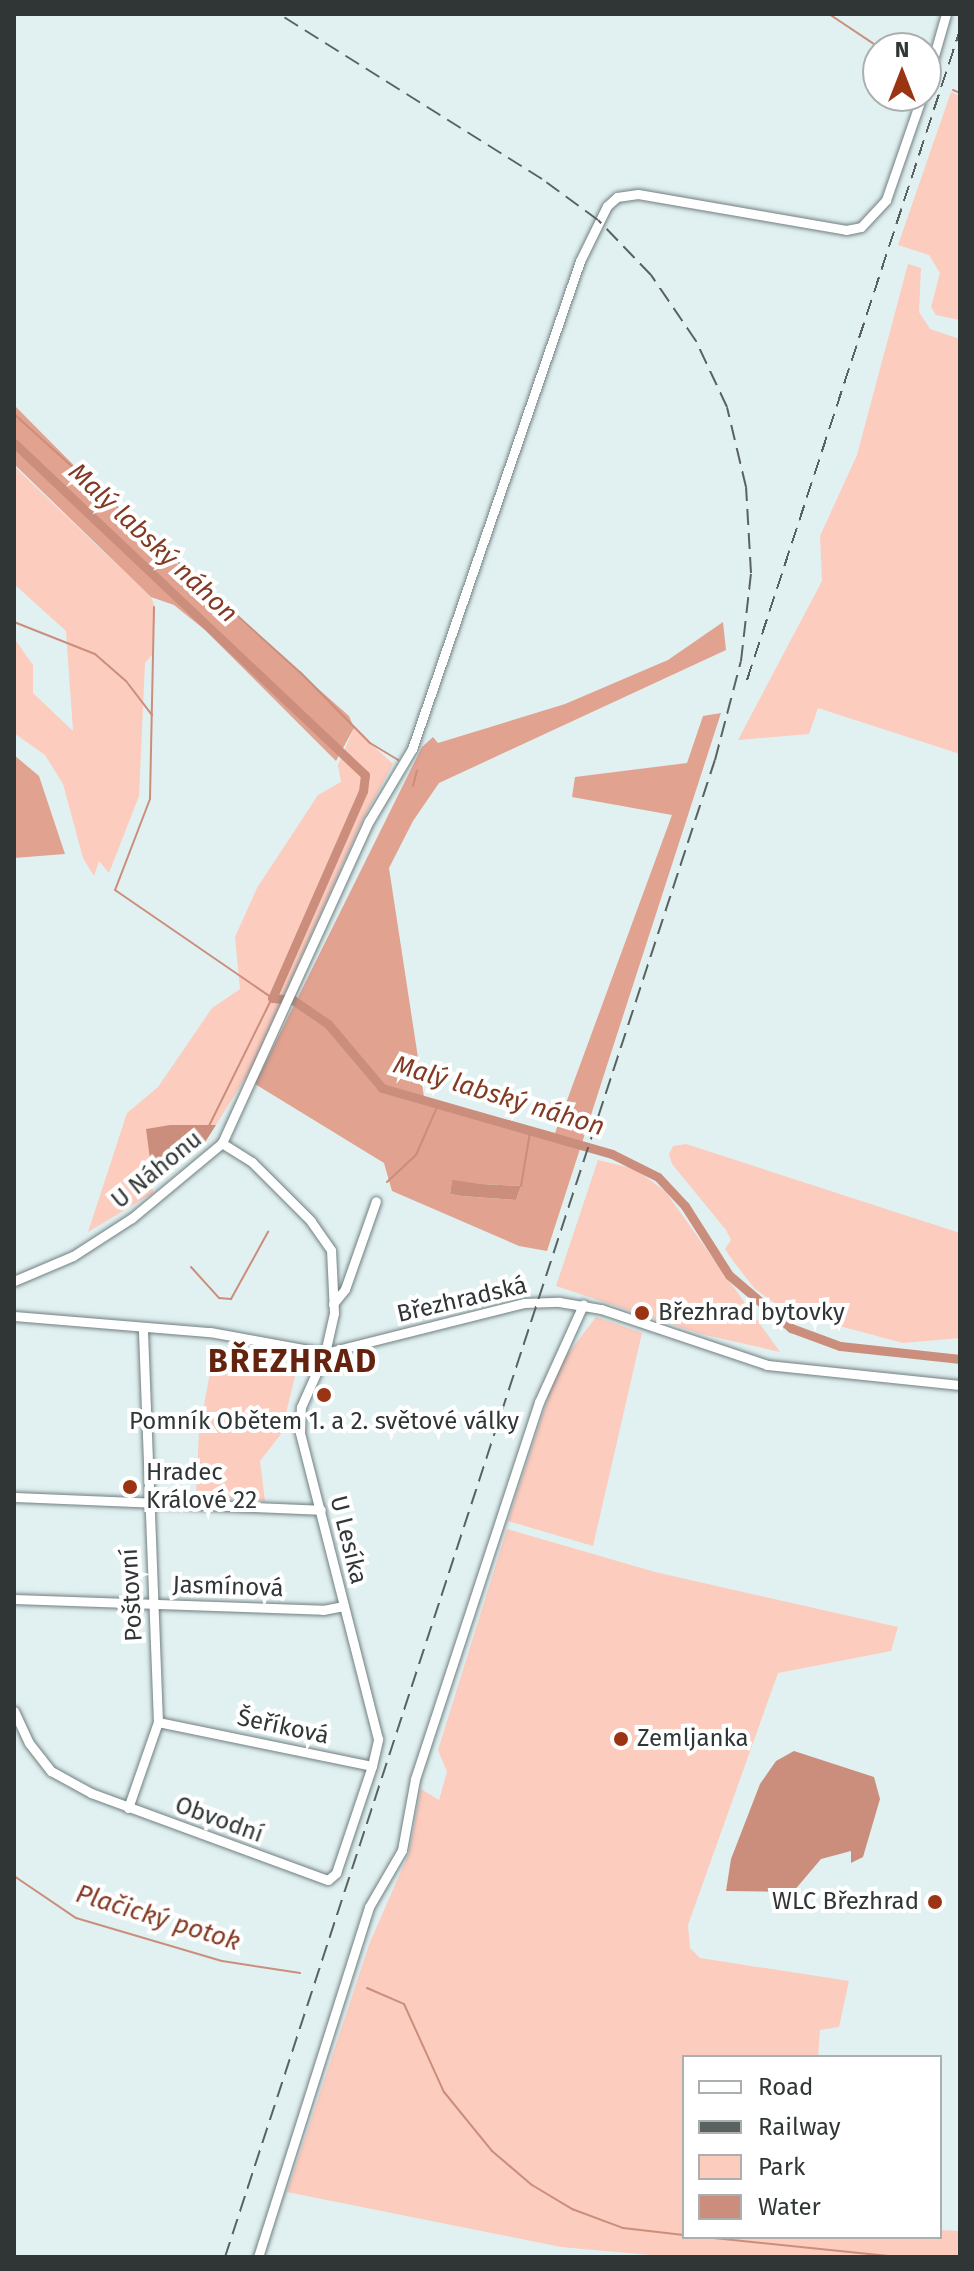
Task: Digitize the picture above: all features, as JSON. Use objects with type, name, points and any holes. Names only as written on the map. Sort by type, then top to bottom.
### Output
[{"type":"street","name":"U Náhonu","points":[[14,1281],[73,1256],[132,1218],[222,1143],[266,1036],[369,821],[412,749],[580,261],[607,206],[617,197],[638,194],[846,230],[861,227],[886,200],[916,112]]},
{"type":"street","points":[[222,1143],[252,1162],[311,1221],[331,1250],[333,1305]]},
{"type":"street","points":[[333,1305],[345,1289],[376,1201]]},
{"type":"street","name":"Březhradská","points":[[14,1316],[210,1332],[325,1353],[524,1303],[583,1305],[767,1365],[960,1385]]},
{"type":"street","name":"U Lesíka","points":[[333,1305],[325,1353],[300,1421],[378,1739],[372,1766]]},
{"type":"street","points":[[258,2257],[369,1907],[402,1850],[415,1779],[534,1416],[583,1305]]},
{"type":"street","name":"Poštovní","points":[[128,1808],[158,1722],[143,1327]]},
{"type":"street","points":[[14,1497],[321,1510]]},
{"type":"street","name":"Jasmínová","points":[[14,1599],[323,1610],[344,1606]]},
{"type":"street","name":"Obvodní","points":[[14,1711],[29,1743],[51,1771],[128,1808],[328,1880],[336,1873],[372,1766]]},
{"type":"street","name":"Šeříková","points":[[158,1722],[372,1766]]},
{"type":"green space","points":[[951,92],[960,96],[960,320],[936,315],[931,307],[940,273],[929,255],[898,245]]},
{"type":"green space","points":[[908,264],[921,268],[919,312],[930,329],[960,339],[960,754],[818,708],[809,734],[738,740],[822,581],[820,536],[857,455]]},
{"type":"green space","points":[[14,466],[151,597],[155,607],[152,655],[145,663],[139,796],[109,873],[99,861],[94,876],[83,858],[63,784],[45,755],[14,733],[14,638],[33,665],[33,693],[73,731],[66,631],[14,584]]},
{"type":"green space","points":[[354,728],[393,764],[362,821],[252,1067],[216,1125],[147,1129],[153,1193],[88,1232],[127,1113],[158,1087],[212,1008],[240,989],[235,937],[257,888],[318,795],[341,782],[338,765]]},
{"type":"green space","points":[[686,1144],[960,1233],[960,1338],[903,1343],[787,1312],[755,1289],[733,1261],[725,1249],[731,1240],[726,1230],[672,1164],[669,1154],[673,1146]]},
{"type":"green space","points":[[598,1160],[635,1169],[665,1191],[780,1352],[701,1334],[556,1286]]},
{"type":"green space","points":[[596,1317],[642,1333],[593,1546],[508,1521],[558,1367]]},
{"type":"green space","points":[[215,1346],[278,1360],[296,1372],[281,1434],[260,1461],[265,1501],[196,1496],[199,1432]]},
{"type":"green space","points":[[507,1529],[655,1572],[898,1627],[891,1651],[778,1673],[688,1925],[690,1948],[700,1958],[849,1981],[839,2027],[820,2030],[818,2055],[682,2055],[682,2239],[942,2239],[942,2230],[960,2231],[960,2257],[673,2257],[561,2247],[287,2192],[370,1942],[409,1853],[421,1789],[439,1800],[447,1772],[438,1750]]},
{"type":"shaded area","points":[[14,405],[131,523],[349,716],[354,728],[336,761],[205,630],[174,605],[151,597],[14,464]]},
{"type":"shaded area","points":[[723,622],[726,650],[439,783],[413,821],[389,868],[424,1097],[555,1133],[672,815],[572,797],[575,777],[687,763],[703,716],[721,713],[547,1251],[519,1246],[392,1191],[384,1163],[255,1084],[422,747],[433,737],[438,743],[565,704],[668,660]],"holes":[[[452,1181],[521,1186],[516,1200],[450,1194]]]},
{"type":"shaded area","points":[[14,755],[39,776],[65,854],[14,858]]},
{"type":"water","points":[[170,1125],[216,1125],[202,1147],[153,1182],[146,1129]]},
{"type":"water","points":[[452,1180],[521,1186],[516,1200],[461,1196],[450,1194]]},
{"type":"water","points":[[794,1751],[874,1777],[880,1799],[863,1857],[851,1863],[851,1851],[821,1859],[793,1892],[726,1891],[731,1859],[760,1784],[776,1761]]},
{"type":"waterway","points":[[829,14],[862,36]]},
{"type":"waterway","points":[[953,90],[960,93]]},
{"type":"waterway","points":[[14,414],[300,672],[370,743],[398,760]]},
{"type":"waterway","name":"Malý labský náhon","points":[[14,443],[365,775],[363,791],[272,998],[293,1000],[328,1024],[382,1088],[612,1154],[658,1177],[685,1206],[729,1275],[791,1328],[840,1346],[960,1359]]},
{"type":"waterway","points":[[154,607],[150,799],[115,890],[272,998],[209,1126]]},
{"type":"waterway","points":[[14,622],[95,654],[126,681],[152,715]]},
{"type":"waterway","points":[[413,786],[417,770]]},
{"type":"waterway","points":[[387,1182],[416,1155],[438,1105]]},
{"type":"waterway","points":[[521,1186],[530,1132]]},
{"type":"waterway","points":[[149,1190],[153,1180]]},
{"type":"waterway","points":[[191,1267],[219,1298],[231,1299],[268,1232]]},
{"type":"waterway","name":"Plačický potok","points":[[14,1876],[76,1918],[222,1961],[300,1973]]},
{"type":"waterway","name":"Plačický potok","points":[[367,1988],[404,2004],[444,2092],[492,2151],[532,2185],[572,2209],[623,2228],[682,2235]]},
{"type":"waterway","name":"Plačický potok","points":[[723,2239],[898,2257]]},
{"type":"railway","points":[[225,2257],[715,760],[741,661],[751,573],[746,487],[727,407],[696,341],[651,275],[598,220],[542,179],[279,14]]},
{"type":"railway","points":[[747,680],[960,30]]},
{"type":"place","name":"Březhrad bytovky","points":[[642,1313]]},
{"type":"place","name":"Pomník Obětem 1. a 2. světové války","points":[[324,1395]]},
{"type":"place","name":"Hradec Králové 22","points":[[130,1487]]},
{"type":"place","name":"Zemljanka","points":[[621,1739]]},
{"type":"place","name":"WLC Březhrad","points":[[935,1902]]},
{"type":"district","name":"BŘEZHRAD","points":[[293,1361]]}]
